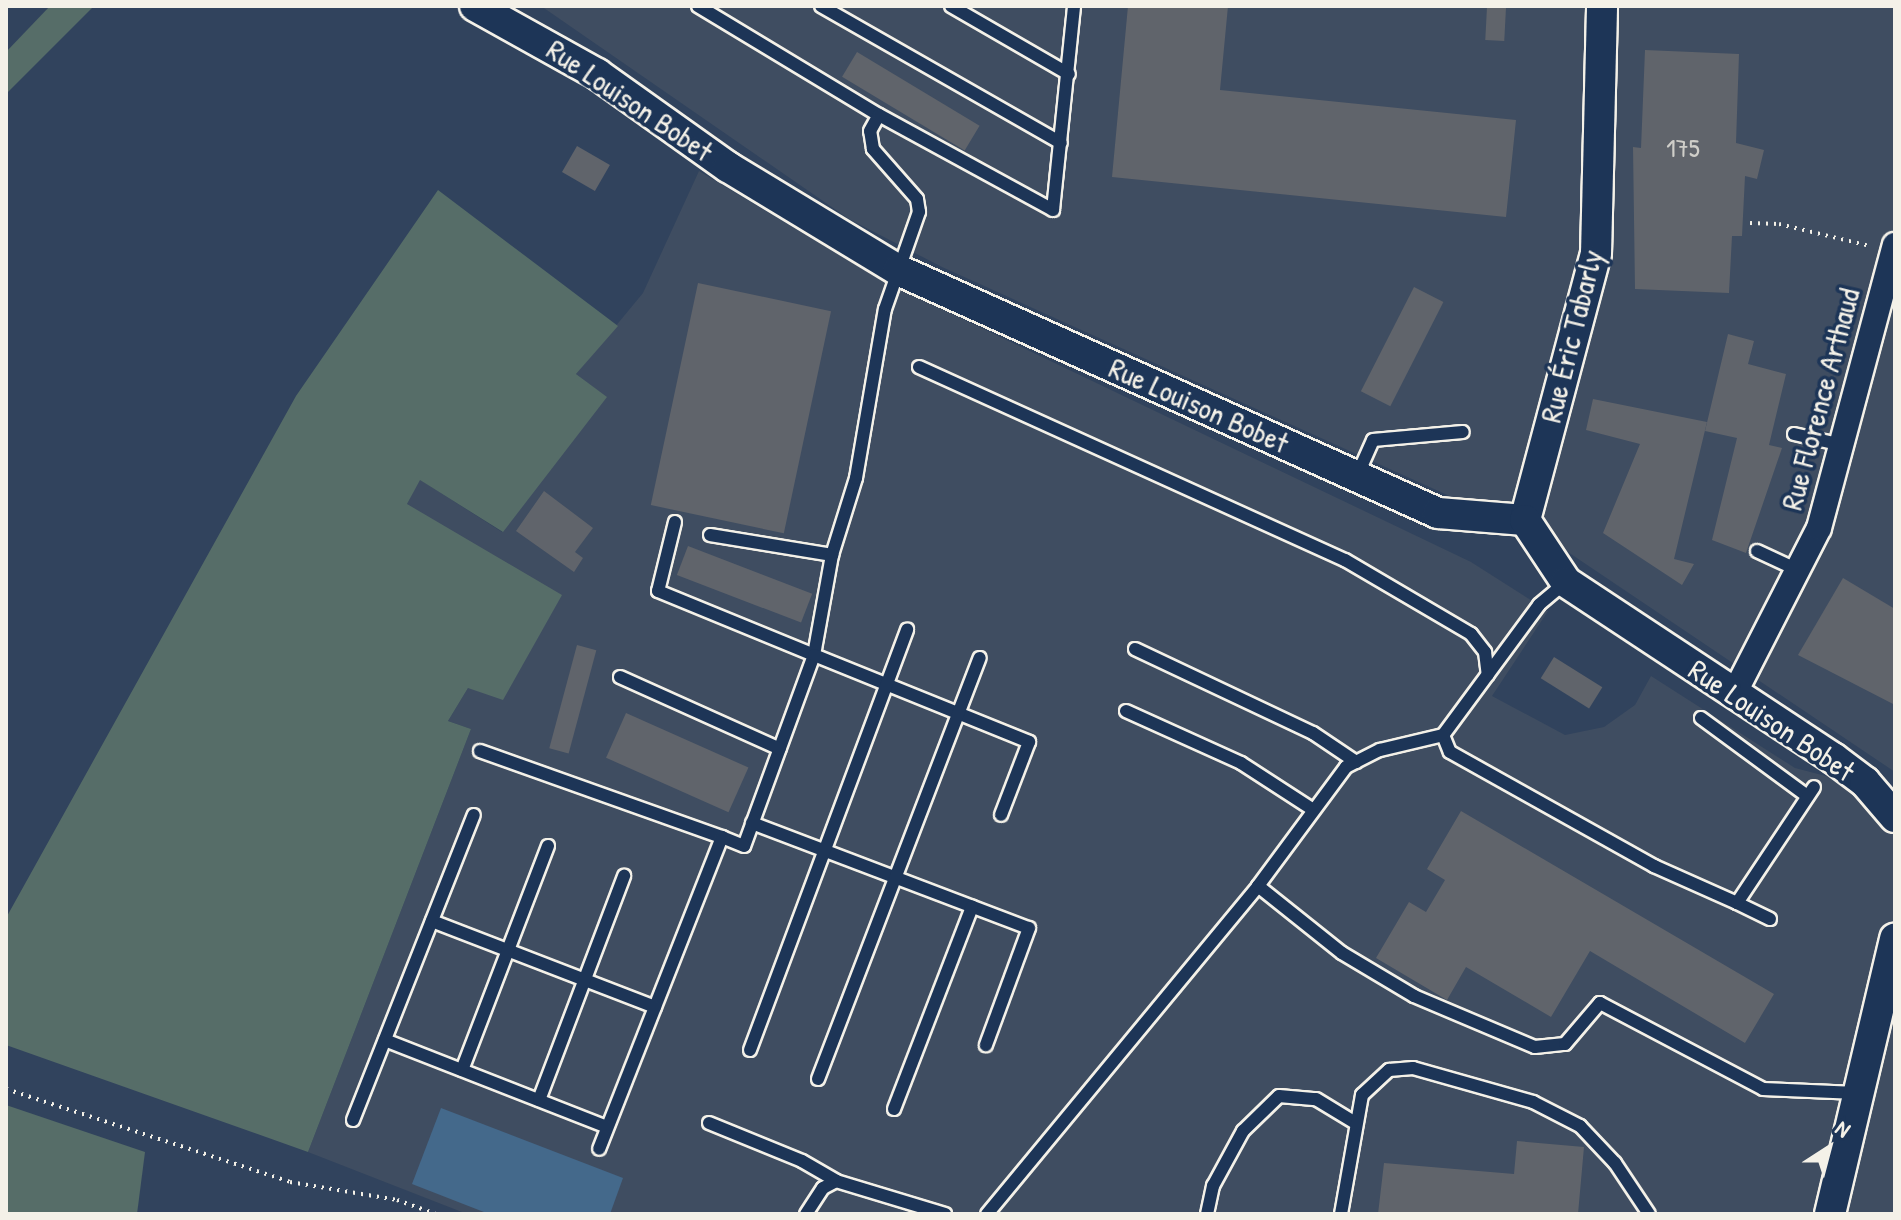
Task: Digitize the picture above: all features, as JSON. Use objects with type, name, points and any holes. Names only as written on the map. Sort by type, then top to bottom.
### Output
[{"type":"street","name":"Rue Éric Tabarly","points":[[1525,520],[1596,254],[1602,6]]},
{"type":"street","name":"Rue Louison Bobet","points":[[493,10],[597,74],[815,224],[898,270],[1438,513],[1525,520],[1566,582],[1865,782],[1895,817]]},
{"type":"street","name":"Rue Florence Arthaud","points":[[1734,694],[1819,528],[1845,446],[1895,245]]},
{"type":"street","points":[[1830,1214],[1895,939]]},
{"type":"lane","points":[[698,6],[879,115],[1053,210],[1074,6]]},
{"type":"lane","points":[[821,6],[1061,143]]},
{"type":"lane","points":[[951,6],[1069,74]]},
{"type":"lane","points":[[480,751],[744,846],[814,655],[832,555],[856,478],[885,309],[919,212],[917,199],[873,149],[870,131],[879,115]]},
{"type":"lane","points":[[919,367],[1345,560],[1471,634],[1485,652],[1488,675]]},
{"type":"lane","points":[[1357,476],[1373,440],[1463,432]]},
{"type":"lane","points":[[1794,434],[1845,446]]},
{"type":"lane","points":[[675,522],[658,591],[957,717],[1029,742],[1001,815]]},
{"type":"lane","points":[[710,535],[832,555]]},
{"type":"lane","points":[[1757,551],[1798,570]]},
{"type":"lane","points":[[987,1214],[1258,886],[1312,809],[1356,762],[1443,735],[1539,605],[1566,582]]},
{"type":"lane","points":[[750,1050],[907,629]]},
{"type":"lane","points":[[1135,649],[1313,733],[1356,762]]},
{"type":"lane","points":[[818,1079],[980,658]]},
{"type":"lane","points":[[620,677],[780,749]]},
{"type":"lane","points":[[1126,711],[1241,763],[1312,809]]},
{"type":"lane","points":[[1701,718],[1811,791],[1737,903]]},
{"type":"lane","points":[[1443,735],[1450,752],[1525,797],[1770,919]]},
{"type":"lane","points":[[353,1120],[474,815]]},
{"type":"lane","points":[[752,823],[1029,928],[986,1045]]},
{"type":"lane","points":[[599,1149],[722,837]]},
{"type":"lane","points":[[462,1070],[548,846]]},
{"type":"lane","points":[[539,1100],[624,876]]},
{"type":"lane","points":[[1258,886],[1342,953],[1414,996],[1535,1047],[1565,1044],[1600,1003],[1763,1089],[1857,1093]]},
{"type":"lane","points":[[894,1109],[972,907]]},
{"type":"lane","points":[[432,921],[655,1007]]},
{"type":"lane","points":[[385,1040],[607,1127]]},
{"type":"lane","points":[[1341,1214],[1354,1122],[1362,1095],[1389,1070],[1454,1076],[1533,1102],[1580,1126],[1615,1163],[1649,1214]]},
{"type":"lane","points":[[1207,1214],[1213,1186],[1243,1131],[1279,1096],[1316,1099],[1354,1122]]},
{"type":"lane","points":[[709,1123],[802,1161],[836,1181],[945,1214]]},
{"type":"lane","points":[[806,1214],[823,1188],[836,1181]]},
{"type":"path","points":[[1750,223],[1779,224],[1876,247],[1873,259]]},
{"type":"path","points":[[6,1089],[290,1182],[397,1200],[436,1214]]},
{"type":"shaded area","points":[[541,6],[1895,6],[1895,772],[1556,544],[942,267],[849,219]]},
{"type":"shaded area","points":[[699,171],[881,280],[1471,562],[1548,611],[1492,696],[1565,735],[1604,727],[1635,705],[1651,676],[1795,768],[1895,794],[1895,1214],[467,1214],[308,1152],[471,729],[448,721],[468,688],[407,504],[419,479],[502,532],[606,397],[576,374],[643,293]]},
{"type":"green space","points":[[50,6],[94,6],[6,94],[6,52]]},
{"type":"green space","points":[[438,190],[618,326],[576,374],[607,397],[503,532],[420,480],[407,504],[562,595],[503,700],[468,688],[448,721],[471,729],[308,1152],[6,1045],[6,918],[296,396]]},
{"type":"green space","points":[[6,1105],[145,1152],[137,1214],[6,1214]]},
{"type":"water","points":[[441,1108],[623,1178],[610,1214],[489,1214],[412,1184]]},
{"type":"building","points":[[1128,6],[1228,6],[1220,90],[1516,120],[1506,217],[1112,177]]},
{"type":"building","points":[[1487,7],[1506,8],[1504,41],[1485,40]]},
{"type":"building","points":[[1645,50],[1739,54],[1736,143],[1764,150],[1757,179],[1745,176],[1742,236],[1732,236],[1729,293],[1635,289],[1633,147],[1641,148]]},
{"type":"building","points":[[857,52],[980,126],[965,151],[842,77]]},
{"type":"building","points":[[577,146],[610,165],[595,191],[562,172]]},
{"type":"building","points":[[698,283],[831,311],[784,533],[651,505]]},
{"type":"building","points":[[1414,287],[1443,302],[1390,406],[1361,391]]},
{"type":"building","points":[[1728,334],[1754,341],[1748,364],[1786,374],[1769,445],[1782,448],[1746,553],[1712,540],[1737,438],[1705,431]]},
{"type":"building","points":[[1593,399],[1707,422],[1674,559],[1694,564],[1682,585],[1603,533],[1640,444],[1586,430]]},
{"type":"building","points":[[544,491],[593,528],[575,552],[583,558],[574,572],[516,531]]},
{"type":"building","points":[[688,546],[812,594],[801,623],[677,575]]},
{"type":"building","points":[[1843,578],[1895,609],[1895,705],[1798,655]]},
{"type":"building","points":[[577,645],[596,650],[569,754],[549,748]]},
{"type":"building","points":[[1554,657],[1602,687],[1589,708],[1541,678]]},
{"type":"building","points":[[626,713],[748,768],[728,812],[606,758]]},
{"type":"building","points":[[1461,811],[1774,994],[1745,1043],[1590,951],[1551,1017],[1466,967],[1447,1000],[1376,958],[1409,902],[1426,912],[1445,880],[1427,869]]},
{"type":"building","points":[[1517,1141],[1584,1147],[1578,1214],[1378,1214],[1384,1163],[1514,1174]]}]
